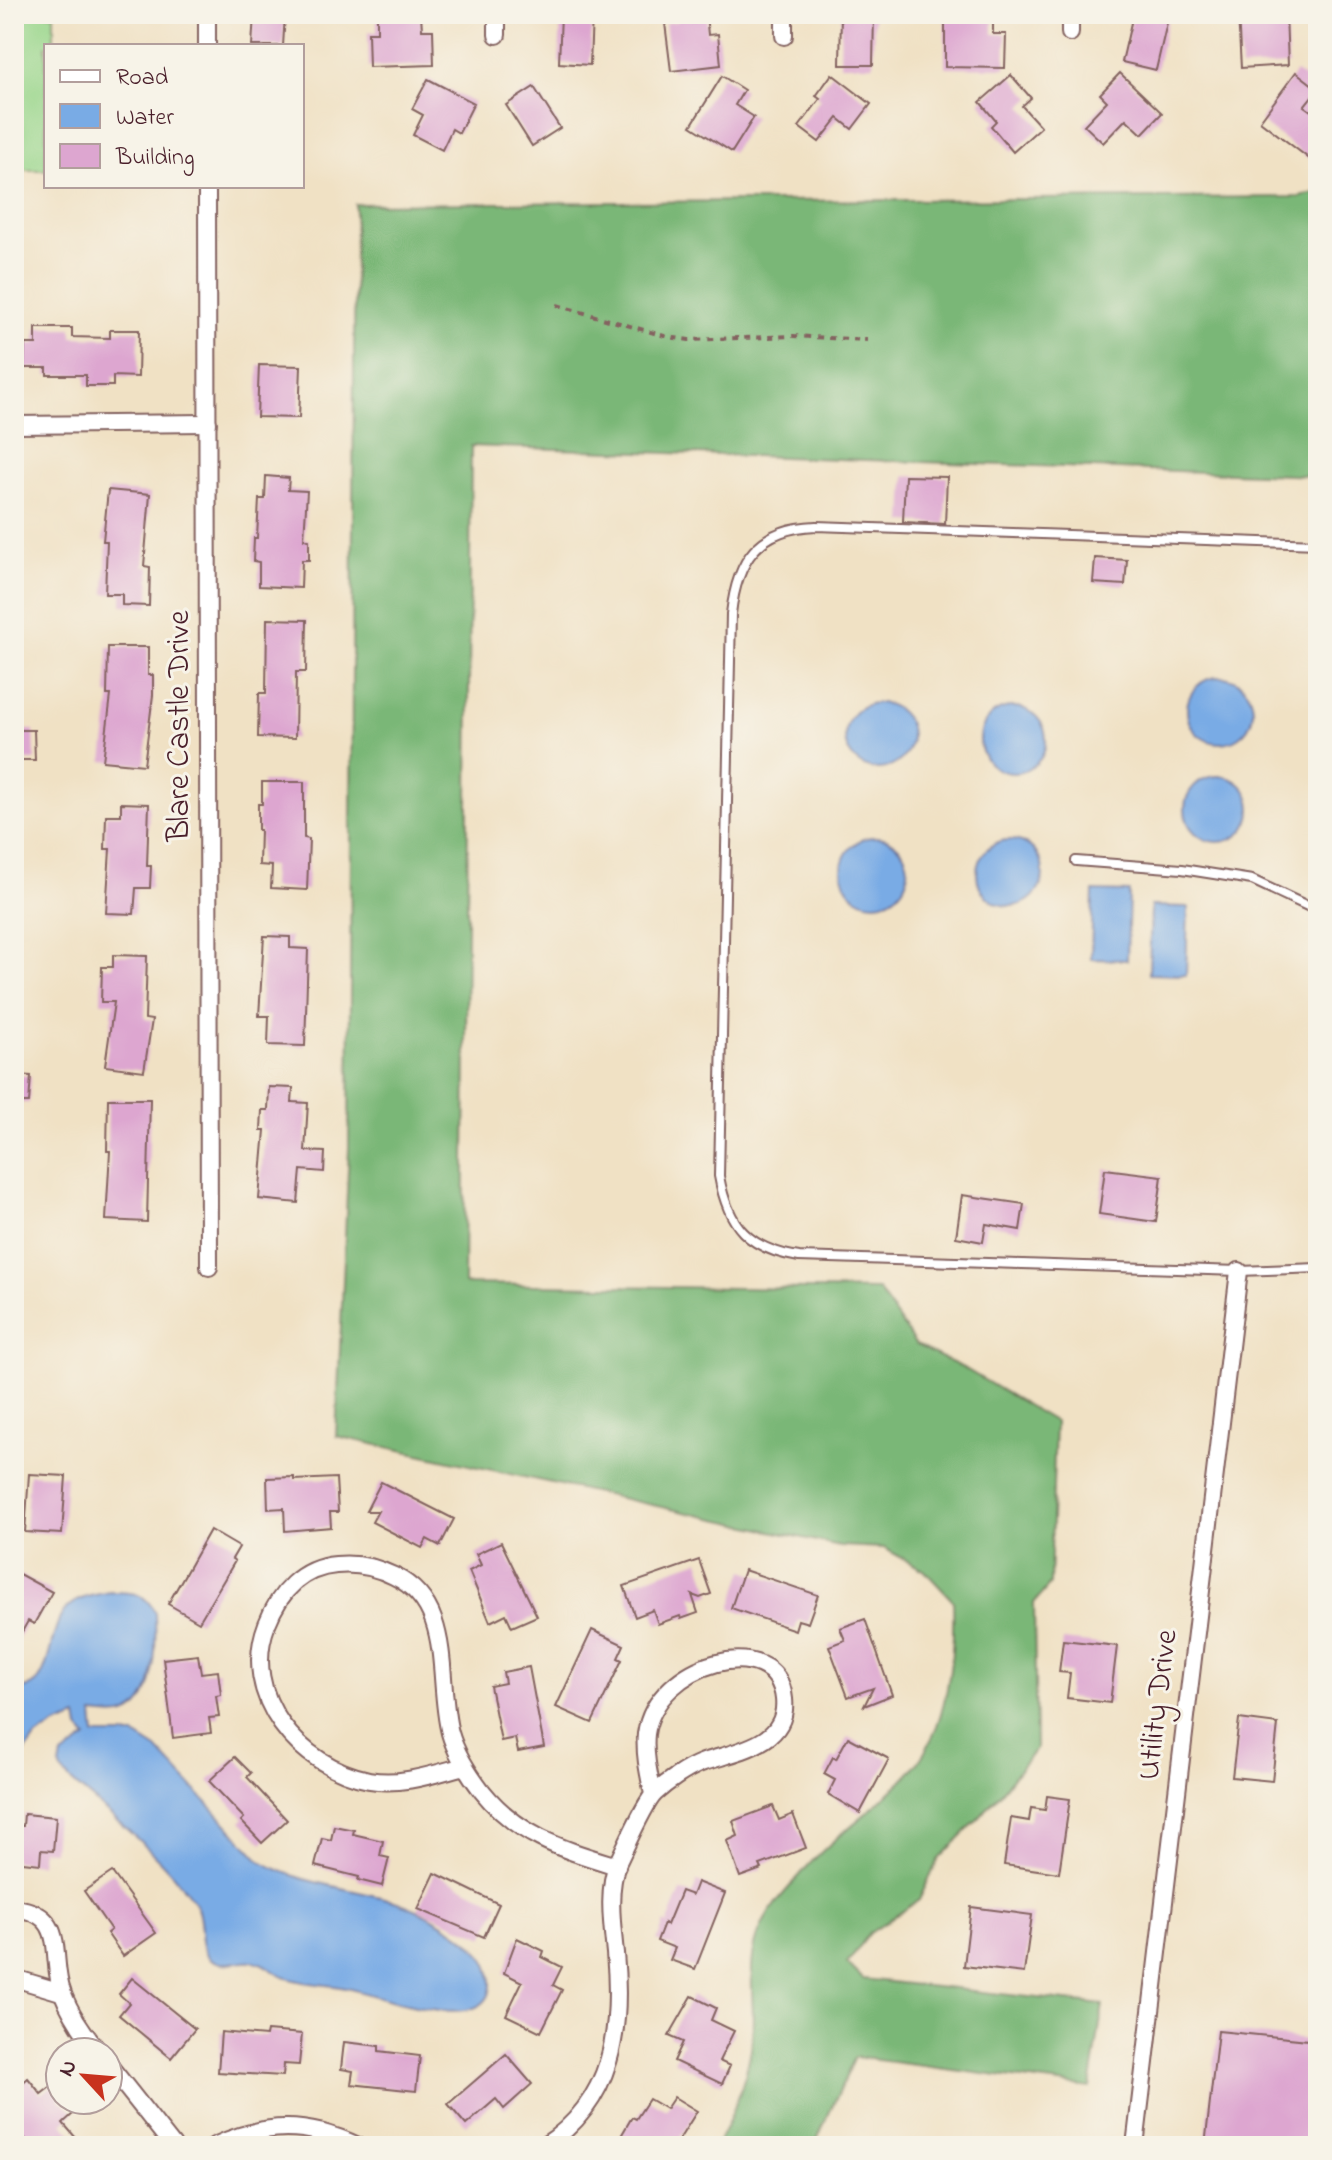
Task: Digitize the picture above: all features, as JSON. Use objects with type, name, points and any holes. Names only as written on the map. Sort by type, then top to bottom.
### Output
[{"type":"street","points":[[207,14],[207,44]]},
{"type":"street","points":[[497,14],[497,35]]},
{"type":"street","points":[[784,14],[784,36]]},
{"type":"street","points":[[1070,14],[1070,33]]},
{"type":"street","name":"Blare Castle Drive","points":[[207,188],[209,1267]]},
{"type":"street","points":[[14,425],[208,423]]},
{"type":"street","name":"Utility Drive","points":[[1135,2146],[1239,1271]]},
{"type":"street","points":[[464,1766],[401,1781],[369,1780],[322,1763],[305,1752],[279,1722],[267,1695],[261,1670],[265,1627],[286,1590],[300,1577],[317,1568],[357,1565],[387,1572],[419,1593],[437,1629],[446,1713],[451,1736],[464,1766],[483,1792],[517,1827],[565,1850],[617,1866]]},
{"type":"street","points":[[544,2146],[585,2106],[601,2082],[611,2055],[618,2024],[619,1996],[612,1900],[617,1866],[653,1794],[700,1764],[741,1752],[770,1736],[784,1712],[785,1698],[771,1673],[760,1665],[744,1660],[724,1660],[701,1667],[671,1686],[651,1718],[646,1734],[653,1794]]},
{"type":"street","points":[[14,1908],[39,1914],[48,1923],[54,1937],[61,1992],[89,2036]]},
{"type":"street","points":[[14,1978],[61,1992]]},
{"type":"street","points":[[124,2084],[173,2146]]},
{"type":"street","points":[[214,2146],[256,2131],[293,2127],[318,2131],[358,2146]]},
{"type":"lane","points":[[1318,544],[800,527],[769,537],[745,561],[737,577],[731,614],[719,1176],[730,1215],[738,1227],[759,1246],[778,1254],[1239,1271],[1318,1268]]},
{"type":"lane","points":[[1076,861],[1182,869],[1252,880],[1318,911]]},
{"type":"path","points":[[557,305],[668,337],[689,340],[793,336],[867,340]]},
{"type":"green space","points":[[14,14],[54,14],[54,44],[44,44],[44,170],[14,170]]},
{"type":"green space","points":[[1318,192],[1318,476],[471,446],[464,1284],[878,1290],[916,1345],[967,1370],[1055,1422],[1050,1584],[1034,1603],[1036,1749],[981,1816],[938,1860],[919,1900],[870,1933],[847,1963],[863,1979],[1103,2005],[1090,2088],[855,2057],[814,2146],[716,2146],[733,2112],[749,2060],[753,2034],[753,1957],[761,1928],[779,1900],[814,1860],[899,1784],[924,1753],[934,1734],[947,1690],[953,1601],[924,1570],[884,1548],[840,1546],[336,1436],[349,1148],[355,204],[1300,197]]},
{"type":"water","points":[[1220,677],[1233,679],[1248,692],[1253,710],[1251,723],[1238,738],[1220,743],[1207,741],[1192,728],[1187,710],[1189,697],[1202,682]]},
{"type":"water","points":[[878,703],[891,705],[906,718],[911,736],[909,749],[896,764],[878,769],[865,767],[850,754],[845,736],[847,723],[860,708]]},
{"type":"water","points":[[1013,707],[1026,709],[1041,722],[1046,740],[1044,753],[1031,768],[1013,773],[1000,771],[985,758],[980,740],[982,727],[995,712]]},
{"type":"water","points":[[1218,776],[1231,778],[1246,791],[1251,809],[1249,822],[1236,837],[1218,842],[1205,840],[1190,827],[1185,809],[1187,796],[1200,781]]},
{"type":"water","points":[[875,837],[888,839],[903,852],[908,870],[906,883],[893,898],[875,903],[862,901],[847,888],[842,870],[844,857],[857,842]]},
{"type":"water","points":[[1010,840],[1023,842],[1038,855],[1043,873],[1041,886],[1028,901],[1010,906],[997,904],[982,891],[977,873],[979,860],[992,845]]},
{"type":"water","points":[[1093,891],[1129,892],[1127,960],[1091,959]]},
{"type":"water","points":[[1151,906],[1188,907],[1186,975],[1149,974]]},
{"type":"water","points":[[111,1592],[143,1597],[155,1613],[153,1667],[146,1694],[139,1705],[117,1716],[93,1714],[95,1735],[135,1735],[157,1749],[261,1861],[307,1880],[399,1902],[451,1929],[473,1946],[487,1965],[491,1983],[486,2000],[473,2008],[453,2011],[430,2009],[346,1988],[283,1977],[254,1961],[225,1963],[213,1960],[204,1949],[197,1908],[183,1887],[137,1838],[63,1773],[60,1766],[62,1756],[87,1738],[79,1729],[77,1717],[35,1738],[14,1767],[14,1688],[28,1687],[38,1681],[61,1616],[69,1606],[84,1598]]},
{"type":"building","points":[[254,14],[285,14],[283,44],[252,44]]},
{"type":"building","points":[[377,14],[421,14],[422,30],[433,30],[434,65],[369,67],[368,32],[377,32]]},
{"type":"building","points":[[561,14],[592,14],[590,65],[559,63]]},
{"type":"building","points":[[677,14],[706,14],[708,35],[718,34],[721,65],[671,71],[665,23],[678,21]]},
{"type":"building","points":[[841,14],[874,14],[873,65],[840,65]]},
{"type":"building","points":[[945,14],[993,14],[993,34],[1006,34],[1005,68],[945,67]]},
{"type":"building","points":[[1133,14],[1169,14],[1156,70],[1122,62]]},
{"type":"building","points":[[1238,14],[1286,14],[1288,65],[1241,68]]},
{"type":"building","points":[[1296,72],[1318,89],[1304,106],[1318,116],[1318,151],[1311,160],[1260,121]]},
{"type":"building","points":[[1120,73],[1162,113],[1142,134],[1126,119],[1103,143],[1084,125],[1107,101],[1100,94]]},
{"type":"building","points":[[832,74],[871,104],[852,129],[838,118],[819,142],[799,127],[820,99],[816,96]]},
{"type":"building","points":[[1011,75],[1031,98],[1022,106],[1041,127],[1013,152],[991,126],[996,121],[980,102]]},
{"type":"building","points":[[722,76],[744,90],[735,105],[754,117],[732,152],[691,126]]},
{"type":"building","points":[[428,79],[474,103],[459,133],[452,129],[442,150],[413,135],[423,115],[412,109]]},
{"type":"building","points":[[534,87],[560,128],[532,146],[506,105]]},
{"type":"building","points":[[36,328],[72,328],[72,337],[110,338],[110,330],[139,330],[138,377],[113,376],[113,386],[86,386],[86,375],[47,375],[47,368],[24,368],[25,344],[36,344]]},
{"type":"building","points":[[259,365],[301,366],[299,418],[257,417]]},
{"type":"building","points":[[266,476],[289,478],[288,490],[307,491],[304,539],[309,540],[309,560],[302,560],[301,588],[259,586],[259,562],[253,561],[254,538],[257,538],[259,499],[265,499]]},
{"type":"building","points":[[905,476],[947,477],[945,524],[903,522]]},
{"type":"building","points":[[108,490],[150,494],[144,566],[150,567],[149,606],[122,605],[122,594],[105,594],[107,541],[103,541]]},
{"type":"building","points":[[1095,558],[1127,560],[1125,585],[1093,583]]},
{"type":"building","points":[[267,619],[307,620],[306,672],[296,672],[295,738],[258,737],[259,693],[266,693]]},
{"type":"building","points":[[108,647],[148,647],[148,675],[153,675],[153,695],[144,765],[103,761],[111,695],[107,695]]},
{"type":"building","points":[[14,730],[34,730],[35,760],[14,760]]},
{"type":"building","points":[[262,782],[304,782],[304,838],[309,839],[307,890],[271,888],[272,866],[259,865],[258,804],[262,804]]},
{"type":"building","points":[[121,803],[149,804],[147,866],[151,866],[150,888],[136,888],[134,914],[106,913],[110,849],[105,849],[106,815],[121,815]]},
{"type":"building","points":[[264,936],[290,937],[290,948],[308,949],[305,1046],[268,1045],[269,1016],[259,1016]]},
{"type":"building","points":[[113,955],[147,956],[145,1019],[152,1020],[144,1071],[105,1066],[114,1002],[101,1002],[102,967],[113,967]]},
{"type":"building","points":[[14,1075],[31,1076],[29,1103],[14,1103]]},
{"type":"building","points":[[269,1087],[293,1088],[292,1102],[308,1103],[305,1151],[325,1152],[324,1172],[301,1170],[298,1203],[259,1199],[265,1130],[261,1130],[262,1110],[268,1110]]},
{"type":"building","points":[[108,1099],[150,1099],[147,1222],[106,1220],[110,1151],[107,1151]]},
{"type":"building","points":[[1105,1169],[1162,1176],[1156,1222],[1099,1214]]},
{"type":"building","points":[[962,1195],[1024,1204],[1020,1230],[986,1224],[983,1242],[956,1237]]},
{"type":"building","points":[[29,1474],[66,1476],[62,1534],[25,1532]]},
{"type":"building","points":[[294,1477],[294,1480],[336,1478],[338,1512],[330,1512],[331,1527],[285,1531],[284,1508],[268,1509],[267,1478]]},
{"type":"building","points":[[381,1482],[454,1519],[440,1546],[427,1539],[422,1548],[372,1522],[378,1511],[366,1511]]},
{"type":"building","points":[[210,1530],[239,1547],[232,1559],[235,1561],[199,1622],[168,1604]]},
{"type":"building","points":[[501,1542],[537,1616],[512,1627],[506,1614],[490,1622],[469,1571],[481,1565],[476,1554]]},
{"type":"building","points":[[699,1560],[711,1594],[700,1598],[692,1595],[698,1613],[658,1624],[653,1610],[635,1617],[624,1586]]},
{"type":"building","points":[[744,1570],[818,1595],[808,1623],[798,1620],[795,1630],[731,1608]]},
{"type":"building","points":[[19,1574],[52,1592],[34,1624],[28,1621],[14,1646],[14,1583]]},
{"type":"building","points":[[865,1619],[892,1695],[864,1706],[873,1688],[848,1697],[829,1646],[845,1640],[840,1628]]},
{"type":"building","points":[[592,1630],[624,1645],[618,1658],[622,1660],[592,1723],[556,1707]]},
{"type":"building","points":[[1063,1640],[1117,1646],[1110,1703],[1067,1698],[1070,1673],[1059,1672]]},
{"type":"building","points":[[198,1655],[201,1673],[218,1671],[221,1695],[216,1696],[219,1717],[209,1718],[211,1733],[173,1738],[163,1659]]},
{"type":"building","points":[[529,1667],[544,1747],[518,1752],[515,1738],[501,1741],[490,1686],[505,1683],[503,1672]]},
{"type":"building","points":[[1239,1719],[1278,1724],[1272,1781],[1232,1777]]},
{"type":"building","points":[[848,1737],[889,1759],[860,1813],[828,1794],[835,1780],[824,1774]]},
{"type":"building","points":[[235,1757],[251,1773],[247,1777],[287,1820],[262,1843],[241,1821],[244,1818],[209,1781]]},
{"type":"building","points":[[1047,1796],[1070,1799],[1059,1873],[1004,1865],[1011,1818],[1029,1821],[1031,1808],[1045,1810]]},
{"type":"building","points":[[773,1806],[779,1820],[793,1814],[806,1848],[760,1865],[762,1869],[740,1877],[727,1841],[738,1836],[733,1821]]},
{"type":"building","points":[[24,1814],[56,1817],[53,1851],[41,1850],[40,1864],[14,1861],[14,1826],[23,1826]]},
{"type":"building","points":[[334,1826],[383,1841],[380,1856],[389,1858],[382,1886],[315,1866],[322,1838],[331,1840]]},
{"type":"building","points":[[112,1872],[156,1933],[123,1956],[107,1933],[111,1930],[84,1891]]},
{"type":"building","points":[[435,1873],[499,1904],[484,1937],[418,1909]]},
{"type":"building","points":[[697,1882],[725,1893],[695,1969],[670,1960],[675,1948],[657,1941],[681,1891],[692,1895]]},
{"type":"building","points":[[971,1907],[1032,1915],[1024,1973],[964,1966]]},
{"type":"building","points":[[517,1938],[544,1951],[542,1957],[562,1967],[553,1985],[562,1990],[541,2032],[506,2015],[522,1982],[504,1973]]},
{"type":"building","points":[[132,1978],[195,2029],[171,2058],[119,2015],[129,2003],[119,1994]]},
{"type":"building","points":[[692,1996],[716,2008],[711,2020],[734,2031],[719,2061],[730,2066],[722,2084],[674,2061],[683,2042],[669,2036]]},
{"type":"building","points":[[267,2031],[302,2034],[299,2065],[284,2064],[283,2076],[218,2072],[221,2032],[266,2036]]},
{"type":"building","points":[[1218,2031],[1318,2041],[1318,2146],[1205,2146]]},
{"type":"building","points":[[344,2042],[379,2046],[379,2051],[420,2056],[416,2091],[351,2084],[353,2071],[341,2069]]},
{"type":"building","points":[[506,2054],[532,2084],[504,2109],[496,2099],[466,2125],[448,2104]]},
{"type":"building","points":[[28,2078],[41,2094],[44,2092],[44,2116],[71,2116],[63,2123],[83,2146],[31,2146],[14,2125],[14,2090]]},
{"type":"building","points":[[674,2097],[697,2111],[675,2146],[637,2146],[621,2136],[632,2117],[636,2119],[649,2099],[666,2109]]}]
